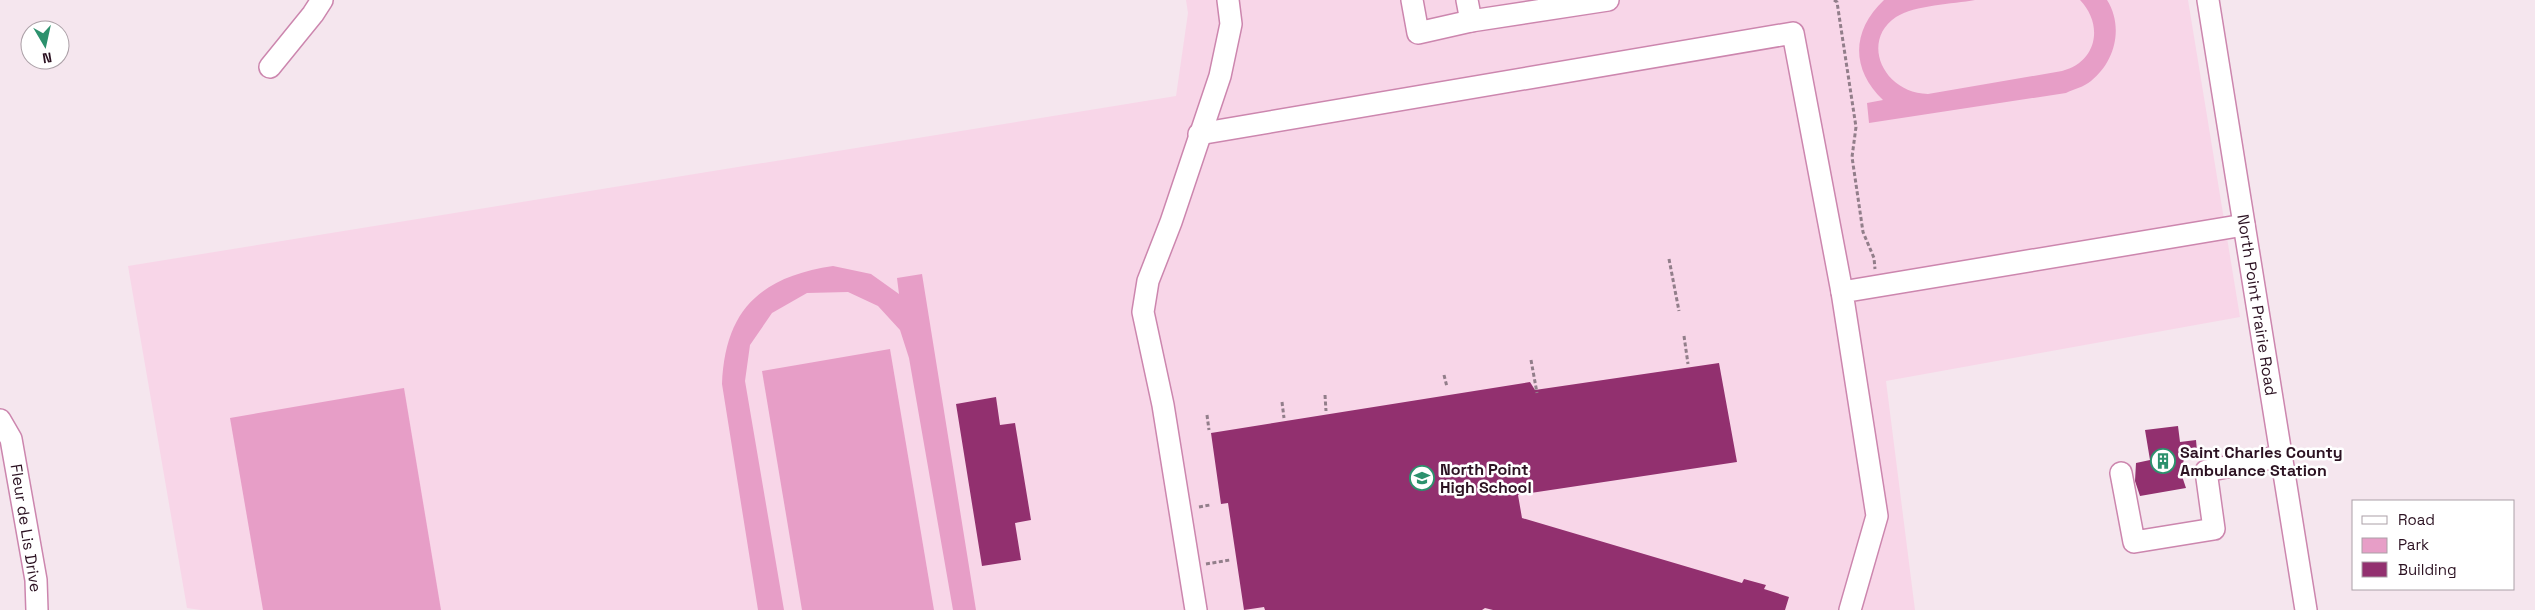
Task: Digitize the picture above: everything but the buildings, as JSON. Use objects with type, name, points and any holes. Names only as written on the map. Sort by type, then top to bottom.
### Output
[{"type":"street","points":[[270,66],[313,14],[322,0]]},
{"type":"street","points":[[1196,610],[1163,405],[1143,312],[1148,281],[1171,222],[1220,76],[1231,24],[1228,0]]},
{"type":"street","points":[[1412,0],[1418,33],[1471,21],[1608,0]]},
{"type":"street","points":[[1467,0],[1471,21]]},
{"type":"street","name":"North Point Prairie Road","points":[[2208,0],[2306,610]]},
{"type":"street","points":[[1199,134],[1793,33],[1842,292],[1877,516],[1850,610]]},
{"type":"street","points":[[1842,292],[2244,225]]},
{"type":"street","name":"Fleur de Lis Drive","points":[[0,420],[11,439],[36,580],[37,610]]},
{"type":"street","points":[[2121,472],[2134,542],[2214,529],[2206,471],[2282,456]]},
{"type":"path","points":[[1834,0],[1837,2],[1856,127],[1852,157],[1862,223],[1874,258],[1875,270]]},
{"type":"path","points":[[1669,259],[1679,311]]},
{"type":"path","points":[[1684,336],[1688,364]]},
{"type":"path","points":[[1531,360],[1537,393]]},
{"type":"path","points":[[1444,375],[1447,387]]},
{"type":"path","points":[[1325,395],[1326,411]]},
{"type":"path","points":[[1282,402],[1284,418]]},
{"type":"path","points":[[1206,415],[1209,430]]},
{"type":"path","points":[[1193,507],[1210,505]]},
{"type":"path","points":[[1203,564],[1230,560]]},
{"type":"shaded area","points":[[1186,0],[2188,0],[2240,317],[1886,381],[1915,610],[201,610],[187,608],[128,266],[1176,96],[1188,13]]},
{"type":"green space","points":[[1884,0],[1975,0],[1904,13],[1896,17],[1885,27],[1879,39],[1878,52],[1889,76],[1899,85],[1912,91],[1928,94],[2062,71],[2074,66],[2083,60],[2089,51],[2093,42],[2094,31],[2088,10],[2080,0],[2107,0],[2112,10],[2116,32],[2111,54],[2099,73],[2088,83],[2066,93],[1869,123],[1867,103],[1883,100],[1865,76],[1859,50],[1865,24]]},
{"type":"green space","points":[[833,266],[871,274],[899,294],[897,278],[922,274],[976,610],[953,610],[909,358],[900,330],[878,306],[848,292],[807,293],[772,313],[750,345],[745,381],[784,610],[758,610],[722,384],[725,358],[730,336],[739,317],[751,301],[785,279],[807,271]]},
{"type":"green space","points":[[890,349],[934,610],[802,610],[762,371]]},
{"type":"green space","points":[[404,388],[441,610],[263,610],[230,418]]},
{"type":"place","name":"Saint Charles County Ambulance Station","points":[[2163,461]]},
{"type":"place","name":"North Point High School","points":[[1422,478]]}]
